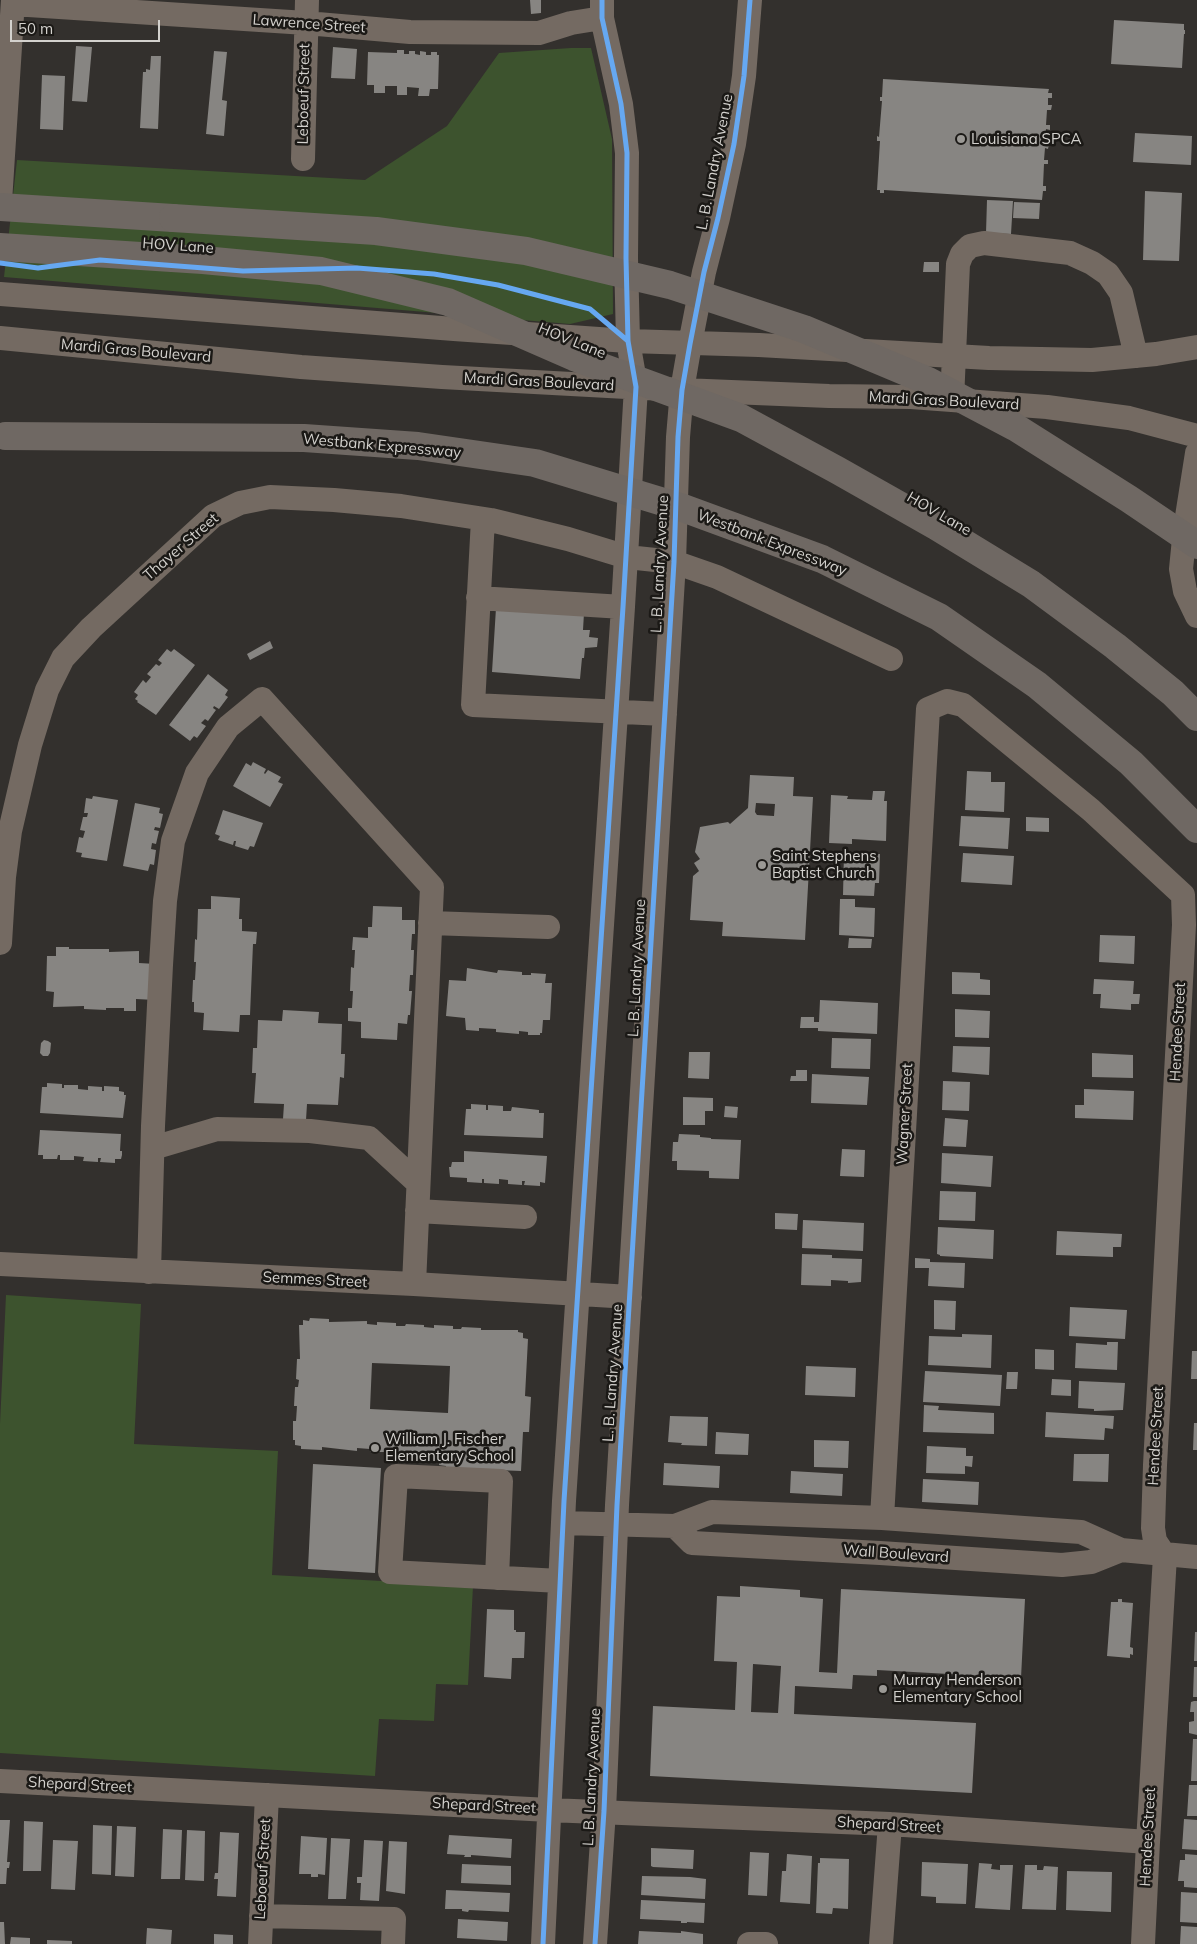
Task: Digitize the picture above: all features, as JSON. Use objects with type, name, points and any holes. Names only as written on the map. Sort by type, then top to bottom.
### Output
[{"type":"highway","points":[[0,207],[376,231],[526,251],[670,285],[804,329],[928,381],[1015,427],[1129,499],[1197,545]]},
{"type":"highway","name":"HOV Lane","points":[[0,247],[203,260],[321,271],[448,302],[574,357],[741,418],[838,470],[936,526],[1031,584],[1115,646],[1173,693],[1197,717]]},
{"type":"highway","name":"Westbank Expressway","points":[[0,436],[304,438],[418,446],[535,463],[683,508],[822,559],[939,617],[1051,697],[1131,763],[1197,828]]},
{"type":"street","name":"L. B. Landry Avenue","points":[[595,1944],[604,1811],[616,1524],[674,562],[678,437],[682,390],[690,344],[704,272],[734,144],[744,76],[750,0]]},
{"type":"street","points":[[0,202],[13,2]]},
{"type":"street","name":"Lawrence Street","points":[[13,2],[307,11],[410,32],[539,33],[571,23],[602,9]]},
{"type":"street","points":[[543,1944],[563,1523],[627,557],[636,387],[628,341],[626,258],[627,154],[621,104],[602,9]]},
{"type":"street","name":"Leboeuf Street","points":[[303,159],[307,11]]},
{"type":"street","points":[[952,400],[958,264],[962,254],[970,246],[984,243],[1070,253],[1092,263],[1108,274],[1121,293],[1136,356]]},
{"type":"street","points":[[0,294],[628,341],[759,345],[953,356],[1092,360],[1136,356],[1197,346]]},
{"type":"street","name":"Mardi Gras Boulevard","points":[[0,338],[301,367],[682,390],[829,396],[911,397],[1047,407],[1128,418],[1197,436]]},
{"type":"street","points":[[1197,453],[1185,529],[1181,569],[1185,591],[1197,616]]},
{"type":"street","name":"Thayer Street","points":[[0,943],[4,877],[10,831],[30,745],[47,690],[63,658],[91,628],[213,516],[240,503],[270,497],[391,505],[483,519],[568,539],[627,557],[674,562],[717,577],[890,659]]},
{"type":"street","points":[[483,519],[472,705],[665,714]]},
{"type":"street","points":[[478,598],[623,607]]},
{"type":"street","points":[[149,1272],[161,956],[165,901],[173,841],[197,773],[228,727],[262,699],[432,887],[414,1284]]},
{"type":"street","name":"Hendee Street","points":[[928,709],[947,701],[963,705],[1091,810],[1183,895],[1184,925],[1154,1465],[1153,1528],[1155,1541],[1166,1556],[1143,1944]]},
{"type":"street","name":"Wagner Street","points":[[882,1518],[928,709]]},
{"type":"street","points":[[430,923],[548,927]]},
{"type":"street","points":[[153,1148],[217,1129],[310,1131],[369,1138],[418,1182]]},
{"type":"street","points":[[417,1211],[525,1217]]},
{"type":"street","name":"Semmes Street","points":[[0,1264],[414,1284],[630,1297]]},
{"type":"street","points":[[497,1578],[501,1481],[396,1476],[390,1572],[497,1578],[560,1581]]},
{"type":"street","name":"Wall Boulevard","points":[[563,1523],[675,1526],[712,1512],[882,1518],[1081,1532],[1121,1550],[1197,1558]]},
{"type":"street","name":"Wall Boulevard","points":[[675,1526],[692,1543],[880,1553],[1062,1566],[1091,1562],[1121,1550]]},
{"type":"street","name":"Shepard Street","points":[[0,1781],[549,1810],[890,1824],[1148,1842]]},
{"type":"street","name":"Leboeuf Street","points":[[260,1944],[267,1795]]},
{"type":"street","points":[[881,1944],[890,1824]]},
{"type":"street","points":[[261,1916],[394,1919],[393,1944]]},
{"type":"street","points":[[749,1944],[766,1944]]},
{"type":"green space","points":[[591,48],[612,139],[613,314],[570,324],[4,277],[17,160],[365,180],[447,126],[499,53]]},
{"type":"green space","points":[[6,1295],[141,1304],[134,1444],[278,1451],[272,1575],[473,1586],[468,1685],[436,1684],[434,1721],[379,1719],[375,1776],[0,1753],[0,1424]]},
{"type":"building","points":[[530,0],[541,0],[541,13],[531,14]]},
{"type":"building","points":[[1114,20],[1184,24],[1182,68],[1111,64]]},
{"type":"building","points":[[76,46],[92,47],[87,102],[72,101]]},
{"type":"building","points":[[333,47],[357,49],[355,79],[331,78]]},
{"type":"building","points":[[397,50],[404,50],[404,54],[409,54],[409,51],[415,51],[415,54],[420,55],[420,51],[426,52],[426,55],[431,55],[431,52],[437,52],[437,55],[439,55],[438,89],[430,89],[429,96],[418,96],[419,88],[407,87],[407,95],[397,95],[397,86],[385,86],[385,93],[374,93],[374,85],[367,85],[368,52],[397,53]]},
{"type":"building","points":[[214,51],[227,52],[222,100],[227,101],[224,136],[206,134]]},
{"type":"building","points":[[151,56],[161,56],[158,129],[140,128],[143,72],[146,72],[146,69],[150,70]]},
{"type":"building","points":[[42,75],[65,76],[63,130],[40,129]]},
{"type":"building","name":"Louisiana SPCA","points":[[883,79],[1049,89],[1048,93],[1052,93],[1052,98],[1048,98],[1048,105],[1052,105],[1051,110],[1047,110],[1046,125],[1050,125],[1050,130],[1046,129],[1045,144],[1049,144],[1048,149],[1045,148],[1044,160],[1048,160],[1048,164],[1044,164],[1043,186],[1046,186],[1046,191],[1043,191],[1042,200],[884,190],[884,193],[880,193],[880,190],[877,190],[880,141],[877,141],[877,136],[879,137],[882,101],[880,101],[880,97],[882,97]]},
{"type":"building","points":[[1135,133],[1192,136],[1191,165],[1133,162]]},
{"type":"building","points":[[1145,191],[1182,193],[1179,261],[1143,260]]},
{"type":"building","points":[[987,200],[1013,201],[1011,234],[986,233]]},
{"type":"building","points":[[1014,202],[1040,203],[1039,219],[1013,218]]},
{"type":"building","points":[[924,262],[939,262],[939,272],[923,272]]},
{"type":"building","points":[[496,608],[584,613],[583,630],[590,630],[589,637],[598,638],[597,647],[585,648],[580,679],[492,672]]},
{"type":"building","points":[[270,641],[273,648],[250,660],[247,654]]},
{"type":"building","points":[[167,649],[171,652],[174,649],[195,665],[156,715],[137,702],[135,699],[138,695],[134,692],[143,680],[146,683],[151,677],[147,674],[156,664],[159,666],[162,663],[158,660]]},
{"type":"building","points":[[208,674],[228,690],[225,695],[228,697],[219,709],[214,706],[213,708],[216,710],[208,721],[205,719],[201,723],[206,726],[197,738],[194,736],[190,741],[169,725]]},
{"type":"building","points":[[253,762],[266,769],[265,774],[268,770],[281,777],[278,782],[283,784],[270,807],[233,786],[246,763],[251,766]]},
{"type":"building","points":[[967,771],[991,772],[991,782],[1005,782],[1004,812],[965,810]]},
{"type":"building","points":[[750,775],[794,777],[793,796],[813,797],[805,940],[722,936],[723,922],[690,920],[693,876],[699,871],[694,863],[700,859],[695,852],[700,827],[728,822],[730,824],[748,808]],"holes":[[[756,803],[775,804],[774,816],[757,815],[755,812]]]},
{"type":"building","points":[[873,791],[885,791],[884,801],[887,801],[886,841],[852,839],[852,844],[829,843],[831,795],[848,796],[847,799],[872,800]]},
{"type":"building","points":[[93,796],[118,800],[107,861],[81,857],[82,853],[76,852],[79,837],[83,838],[85,831],[80,830],[83,817],[87,817],[88,813],[84,813],[86,798],[92,799]]},
{"type":"building","points":[[135,803],[160,808],[159,813],[163,814],[160,828],[155,827],[154,830],[159,831],[156,844],[152,843],[151,849],[156,850],[154,865],[150,864],[148,871],[123,866]]},
{"type":"building","points":[[223,810],[263,823],[254,847],[250,846],[248,850],[235,846],[236,841],[234,841],[233,845],[218,840],[220,836],[215,834]]},
{"type":"building","points":[[961,816],[1010,818],[1008,849],[959,846]]},
{"type":"building","points":[[1026,817],[1049,818],[1049,832],[1026,831]]},
{"type":"building","points":[[844,853],[880,854],[879,883],[875,883],[874,896],[843,895]]},
{"type":"building","points":[[963,853],[1014,856],[1012,885],[961,882]]},
{"type":"building","points":[[211,896],[240,898],[239,919],[242,919],[242,931],[257,932],[256,944],[253,944],[250,1015],[240,1015],[239,1032],[203,1030],[204,1013],[194,1012],[194,1002],[192,1002],[193,980],[195,980],[196,962],[194,962],[198,909],[211,909]]},
{"type":"building","points":[[840,899],[855,899],[855,907],[875,908],[874,937],[839,935]]},
{"type":"building","points":[[373,906],[402,907],[402,920],[415,920],[415,934],[412,934],[411,950],[414,950],[413,975],[410,975],[409,991],[412,991],[410,1015],[408,1015],[407,1024],[398,1023],[397,1040],[361,1038],[361,1022],[348,1021],[348,1008],[352,1008],[353,991],[350,991],[351,967],[354,968],[355,950],[352,950],[353,937],[368,938],[368,927],[372,927]]},
{"type":"building","points":[[1100,935],[1135,936],[1134,964],[1099,962]]},
{"type":"building","points":[[849,938],[872,939],[871,948],[848,948]]},
{"type":"building","points":[[56,947],[69,947],[69,949],[109,949],[109,952],[139,951],[139,963],[156,964],[155,1000],[136,999],[136,1011],[124,1011],[124,1008],[106,1008],[106,1010],[84,1009],[84,1006],[53,1007],[54,992],[46,991],[47,956],[56,956]]},
{"type":"building","points":[[467,968],[497,973],[498,970],[522,972],[522,975],[531,975],[531,973],[546,974],[545,983],[552,983],[550,1020],[543,1020],[542,1033],[540,1035],[528,1035],[528,1032],[519,1031],[519,1034],[496,1032],[496,1029],[479,1028],[479,1031],[466,1030],[465,1018],[446,1016],[449,980],[466,981]]},
{"type":"building","points":[[952,972],[980,973],[980,979],[990,980],[990,995],[952,994]]},
{"type":"building","points":[[1094,979],[1134,981],[1133,994],[1140,994],[1139,1004],[1131,1004],[1131,1010],[1100,1008],[1101,994],[1093,994]]},
{"type":"building","points":[[820,1000],[878,1003],[877,1034],[818,1031],[818,1028],[800,1028],[801,1017],[814,1017],[814,1022],[819,1022]]},
{"type":"building","points":[[955,1009],[990,1011],[989,1038],[955,1037]]},
{"type":"building","points":[[283,1010],[319,1012],[318,1023],[342,1024],[341,1054],[345,1054],[344,1078],[340,1077],[338,1105],[307,1104],[306,1120],[283,1119],[284,1104],[254,1103],[256,1073],[252,1073],[253,1048],[257,1048],[258,1020],[282,1021]]},
{"type":"building","points":[[832,1038],[871,1039],[870,1069],[831,1068]]},
{"type":"building","points":[[44,1040],[51,1043],[48,1056],[43,1056],[40,1053],[41,1043]]},
{"type":"building","points":[[953,1046],[990,1047],[989,1075],[952,1072]]},
{"type":"building","points":[[689,1052],[710,1052],[709,1079],[688,1078]]},
{"type":"building","points":[[1092,1053],[1133,1055],[1133,1078],[1092,1077]]},
{"type":"building","points":[[796,1070],[807,1070],[807,1081],[790,1081],[791,1076],[796,1076]]},
{"type":"building","points":[[812,1074],[869,1077],[867,1105],[811,1103]]},
{"type":"building","points":[[943,1081],[970,1082],[969,1111],[942,1110]]},
{"type":"building","points":[[47,1083],[62,1084],[62,1088],[64,1088],[64,1085],[78,1085],[78,1089],[88,1090],[88,1086],[102,1087],[102,1091],[104,1091],[104,1086],[119,1087],[119,1091],[124,1092],[124,1095],[126,1095],[123,1118],[40,1113],[42,1087],[47,1087]]},
{"type":"building","points":[[1084,1089],[1134,1091],[1133,1120],[1075,1118],[1075,1105],[1084,1105]]},
{"type":"building","points":[[683,1097],[713,1098],[713,1111],[705,1111],[705,1125],[683,1125]]},
{"type":"building","points":[[471,1104],[486,1105],[486,1110],[488,1110],[488,1105],[503,1106],[503,1111],[511,1111],[512,1107],[539,1110],[539,1113],[544,1113],[543,1138],[464,1135],[466,1109],[471,1109]]},
{"type":"building","points":[[725,1106],[738,1107],[737,1118],[724,1117]]},
{"type":"building","points":[[945,1118],[968,1120],[966,1147],[943,1146]]},
{"type":"building","points":[[40,1130],[121,1134],[121,1159],[115,1159],[115,1163],[100,1162],[101,1158],[98,1158],[98,1162],[83,1161],[84,1157],[74,1156],[74,1160],[60,1160],[60,1155],[58,1155],[57,1159],[43,1159],[43,1155],[38,1155]]},
{"type":"building","points":[[679,1134],[700,1135],[700,1137],[711,1139],[741,1140],[739,1179],[709,1178],[709,1171],[677,1170],[677,1161],[672,1161],[673,1142],[678,1142]]},
{"type":"building","points":[[842,1149],[865,1150],[864,1177],[840,1176]]},
{"type":"building","points":[[464,1151],[547,1156],[545,1183],[540,1182],[540,1186],[524,1185],[525,1181],[522,1181],[522,1185],[508,1184],[508,1180],[499,1179],[499,1184],[484,1183],[484,1179],[482,1179],[482,1183],[467,1182],[467,1178],[450,1177],[449,1167],[451,1167],[452,1162],[464,1162]]},
{"type":"building","points":[[942,1153],[993,1156],[991,1187],[941,1183]]},
{"type":"building","points":[[940,1191],[976,1192],[975,1221],[939,1220]]},
{"type":"building","points":[[775,1213],[798,1214],[797,1230],[775,1229]]},
{"type":"building","points":[[803,1220],[864,1223],[863,1251],[802,1248]]},
{"type":"building","points":[[938,1227],[994,1230],[993,1259],[940,1256],[937,1254]]},
{"type":"building","points":[[1057,1231],[1122,1234],[1121,1247],[1113,1247],[1113,1257],[1056,1255]]},
{"type":"building","points":[[802,1254],[862,1259],[861,1282],[848,1283],[848,1281],[831,1280],[831,1286],[801,1285]]},
{"type":"building","points":[[915,1258],[930,1259],[930,1262],[965,1263],[964,1288],[928,1286],[929,1268],[915,1268]]},
{"type":"building","points":[[934,1300],[956,1301],[955,1330],[934,1329]]},
{"type":"building","points":[[1070,1307],[1127,1310],[1125,1339],[1069,1336]]},
{"type":"building","points":[[310,1318],[329,1319],[329,1322],[367,1321],[367,1324],[377,1325],[377,1322],[396,1323],[396,1326],[405,1326],[406,1324],[424,1325],[424,1327],[434,1328],[434,1325],[453,1326],[453,1329],[461,1329],[462,1327],[481,1328],[481,1330],[518,1330],[518,1332],[523,1333],[523,1338],[528,1339],[525,1396],[531,1397],[529,1432],[523,1432],[521,1471],[446,1468],[446,1466],[439,1465],[440,1456],[430,1455],[430,1452],[417,1452],[417,1454],[389,1451],[370,1452],[370,1449],[357,1448],[357,1451],[322,1447],[322,1450],[301,1449],[301,1446],[295,1445],[295,1440],[293,1440],[293,1421],[296,1421],[297,1406],[294,1406],[295,1387],[298,1387],[299,1380],[296,1379],[297,1359],[300,1359],[299,1325],[303,1325],[303,1320],[309,1321]],"holes":[[[372,1363],[450,1366],[448,1413],[370,1409]]]},
{"type":"building","points":[[962,1334],[992,1335],[991,1368],[928,1365],[929,1336],[962,1337]]},
{"type":"building","points":[[1107,1342],[1118,1342],[1117,1370],[1075,1368],[1076,1343],[1107,1345]]},
{"type":"building","points":[[1035,1349],[1054,1350],[1054,1370],[1035,1369]]},
{"type":"building","points":[[1192,1351],[1197,1351],[1197,1379],[1191,1379]]},
{"type":"building","points":[[806,1366],[856,1368],[855,1397],[805,1395]]},
{"type":"building","points":[[925,1371],[1002,1375],[1000,1406],[923,1402]]},
{"type":"building","points":[[1007,1372],[1018,1372],[1017,1389],[1006,1389]]},
{"type":"building","points":[[1052,1379],[1071,1380],[1071,1396],[1051,1395]]},
{"type":"building","points":[[1079,1381],[1125,1383],[1123,1410],[1094,1411],[1094,1409],[1078,1408]]},
{"type":"building","points":[[924,1405],[939,1406],[938,1410],[994,1413],[994,1434],[923,1432]]},
{"type":"building","points":[[1046,1412],[1114,1416],[1113,1429],[1105,1428],[1104,1440],[1045,1437]]},
{"type":"building","points":[[670,1416],[708,1417],[707,1446],[681,1445],[682,1443],[668,1442]]},
{"type":"building","points":[[1194,1423],[1197,1423],[1197,1450],[1193,1450]]},
{"type":"building","points":[[716,1432],[749,1434],[748,1455],[715,1454]]},
{"type":"building","points":[[814,1440],[849,1441],[848,1468],[814,1467]]},
{"type":"building","points":[[927,1446],[966,1448],[966,1456],[973,1456],[972,1467],[965,1466],[965,1474],[926,1473]]},
{"type":"building","points":[[1074,1454],[1109,1454],[1108,1482],[1073,1481]]},
{"type":"building","points":[[664,1463],[720,1466],[719,1488],[663,1485]]},
{"type":"building","points":[[313,1464],[381,1468],[375,1573],[308,1569]]},
{"type":"building","points":[[791,1471],[843,1474],[842,1496],[790,1493]]},
{"type":"building","points":[[923,1479],[979,1482],[978,1505],[922,1502]]},
{"type":"building","points":[[740,1586],[800,1590],[800,1597],[823,1599],[819,1672],[837,1673],[841,1589],[1025,1599],[1021,1678],[877,1670],[877,1676],[853,1675],[852,1689],[795,1686],[794,1714],[976,1723],[972,1793],[650,1776],[653,1706],[735,1710],[737,1662],[714,1661],[717,1596],[740,1597]],"holes":[[[753,1664],[781,1666],[778,1713],[751,1712]]]},
{"type":"building","points":[[1118,1599],[1122,1599],[1122,1602],[1133,1603],[1130,1647],[1133,1648],[1133,1655],[1130,1654],[1130,1658],[1107,1656],[1111,1602],[1118,1602]]},
{"type":"building","points":[[487,1609],[514,1610],[514,1630],[516,1632],[525,1632],[524,1658],[512,1658],[511,1679],[484,1677]]},
{"type":"building","points":[[1195,1632],[1197,1632],[1197,1661],[1194,1661]]},
{"type":"building","points":[[1194,1667],[1197,1667],[1197,1697],[1193,1697]]},
{"type":"building","points":[[1197,1701],[1197,1735],[1189,1733],[1189,1722],[1194,1721],[1194,1712],[1190,1712],[1191,1702]]},
{"type":"building","points":[[1193,1739],[1197,1739],[1197,1781],[1191,1781]]},
{"type":"building","points":[[1189,1785],[1197,1785],[1197,1816],[1187,1816]]},
{"type":"building","points":[[1184,1819],[1197,1820],[1197,1850],[1182,1849]]},
{"type":"building","points":[[0,1820],[10,1820],[7,1862],[10,1862],[9,1868],[7,1868],[6,1884],[0,1884]]},
{"type":"building","points":[[24,1821],[43,1822],[41,1871],[23,1871]]},
{"type":"building","points":[[93,1825],[112,1826],[111,1875],[92,1874]]},
{"type":"building","points":[[117,1826],[136,1827],[134,1877],[115,1876]]},
{"type":"building","points":[[163,1829],[182,1830],[180,1879],[161,1879]]},
{"type":"building","points":[[187,1830],[205,1831],[204,1881],[185,1880]]},
{"type":"building","points":[[220,1832],[239,1833],[236,1897],[217,1896],[218,1879],[214,1879],[215,1873],[218,1873]]},
{"type":"building","points":[[449,1835],[512,1839],[511,1858],[471,1855],[471,1857],[464,1857],[465,1855],[447,1854]]},
{"type":"building","points":[[301,1836],[327,1838],[325,1875],[318,1874],[318,1877],[311,1877],[311,1874],[299,1874]]},
{"type":"building","points":[[331,1838],[350,1839],[346,1899],[328,1899]]},
{"type":"building","points":[[53,1840],[78,1841],[75,1890],[51,1889]]},
{"type":"building","points":[[364,1840],[383,1841],[379,1901],[360,1900],[361,1883],[357,1883],[357,1877],[362,1877]]},
{"type":"building","points":[[389,1841],[407,1842],[405,1894],[386,1891]]},
{"type":"building","points":[[651,1848],[694,1850],[693,1869],[651,1866]]},
{"type":"building","points":[[750,1852],[769,1853],[767,1896],[748,1895]]},
{"type":"building","points":[[787,1854],[812,1856],[810,1904],[780,1902],[782,1871],[786,1871]]},
{"type":"building","points":[[1185,1854],[1197,1855],[1197,1888],[1184,1887],[1184,1881],[1178,1881],[1180,1860],[1185,1860]]},
{"type":"building","points":[[820,1858],[849,1859],[848,1909],[833,1908],[832,1914],[816,1913],[818,1863],[820,1863]]},
{"type":"building","points":[[922,1862],[968,1864],[966,1904],[936,1903],[936,1897],[921,1896]]},
{"type":"building","points":[[979,1863],[992,1864],[991,1869],[1000,1870],[1000,1865],[1013,1865],[1010,1910],[975,1908]]},
{"type":"building","points":[[462,1864],[511,1866],[511,1885],[461,1883]]},
{"type":"building","points":[[1025,1865],[1037,1865],[1037,1870],[1043,1870],[1044,1866],[1058,1867],[1056,1910],[1022,1909]]},
{"type":"building","points":[[1067,1871],[1112,1872],[1111,1912],[1066,1910]]},
{"type":"building","points":[[642,1876],[706,1879],[705,1899],[641,1895]]},
{"type":"building","points":[[446,1890],[510,1893],[509,1912],[469,1910],[468,1912],[462,1911],[462,1909],[445,1909]]},
{"type":"building","points":[[1181,1892],[1197,1893],[1197,1923],[1180,1922]]},
{"type":"building","points":[[641,1900],[705,1903],[704,1923],[640,1919]]},
{"type":"building","points":[[458,1919],[508,1922],[507,1941],[457,1938]]},
{"type":"building","points":[[0,1922],[4,1922],[5,1944],[0,1944]]},
{"type":"building","points":[[1181,1926],[1197,1927],[1197,1944],[1180,1944]]},
{"type":"building","points":[[147,1928],[172,1930],[171,1944],[146,1944]]},
{"type":"building","points":[[639,1931],[681,1933],[681,1931],[703,1934],[703,1944],[638,1944]]},
{"type":"building","points":[[214,1934],[233,1935],[233,1944],[214,1944]]},
{"type":"building","points":[[11,1937],[30,1938],[30,1944],[10,1944]]},
{"type":"building","points":[[47,1940],[72,1941],[72,1944],[47,1944]]},
{"type":"cycle path","points":[[543,1944],[564,1501],[636,387],[628,341],[626,258],[627,153],[621,104],[602,18],[602,0]]},
{"type":"cycle path","points":[[595,1944],[604,1811],[617,1505],[674,562],[678,437],[682,390],[690,344],[704,272],[734,144],[744,76],[750,0]]},
{"type":"cycle path","points":[[0,263],[38,268],[100,260],[243,271],[357,268],[434,274],[498,285],[590,309],[628,341]]},
{"type":"place","name":"Louisiana SPCA","points":[[961,139]]},
{"type":"place","name":"Saint Stephens Baptist Church","points":[[762,865]]},
{"type":"place","name":"William J. Fischer Elementary School","points":[[375,1448]]},
{"type":"place","name":"Murray Henderson Elementary School","points":[[883,1689]]}]
